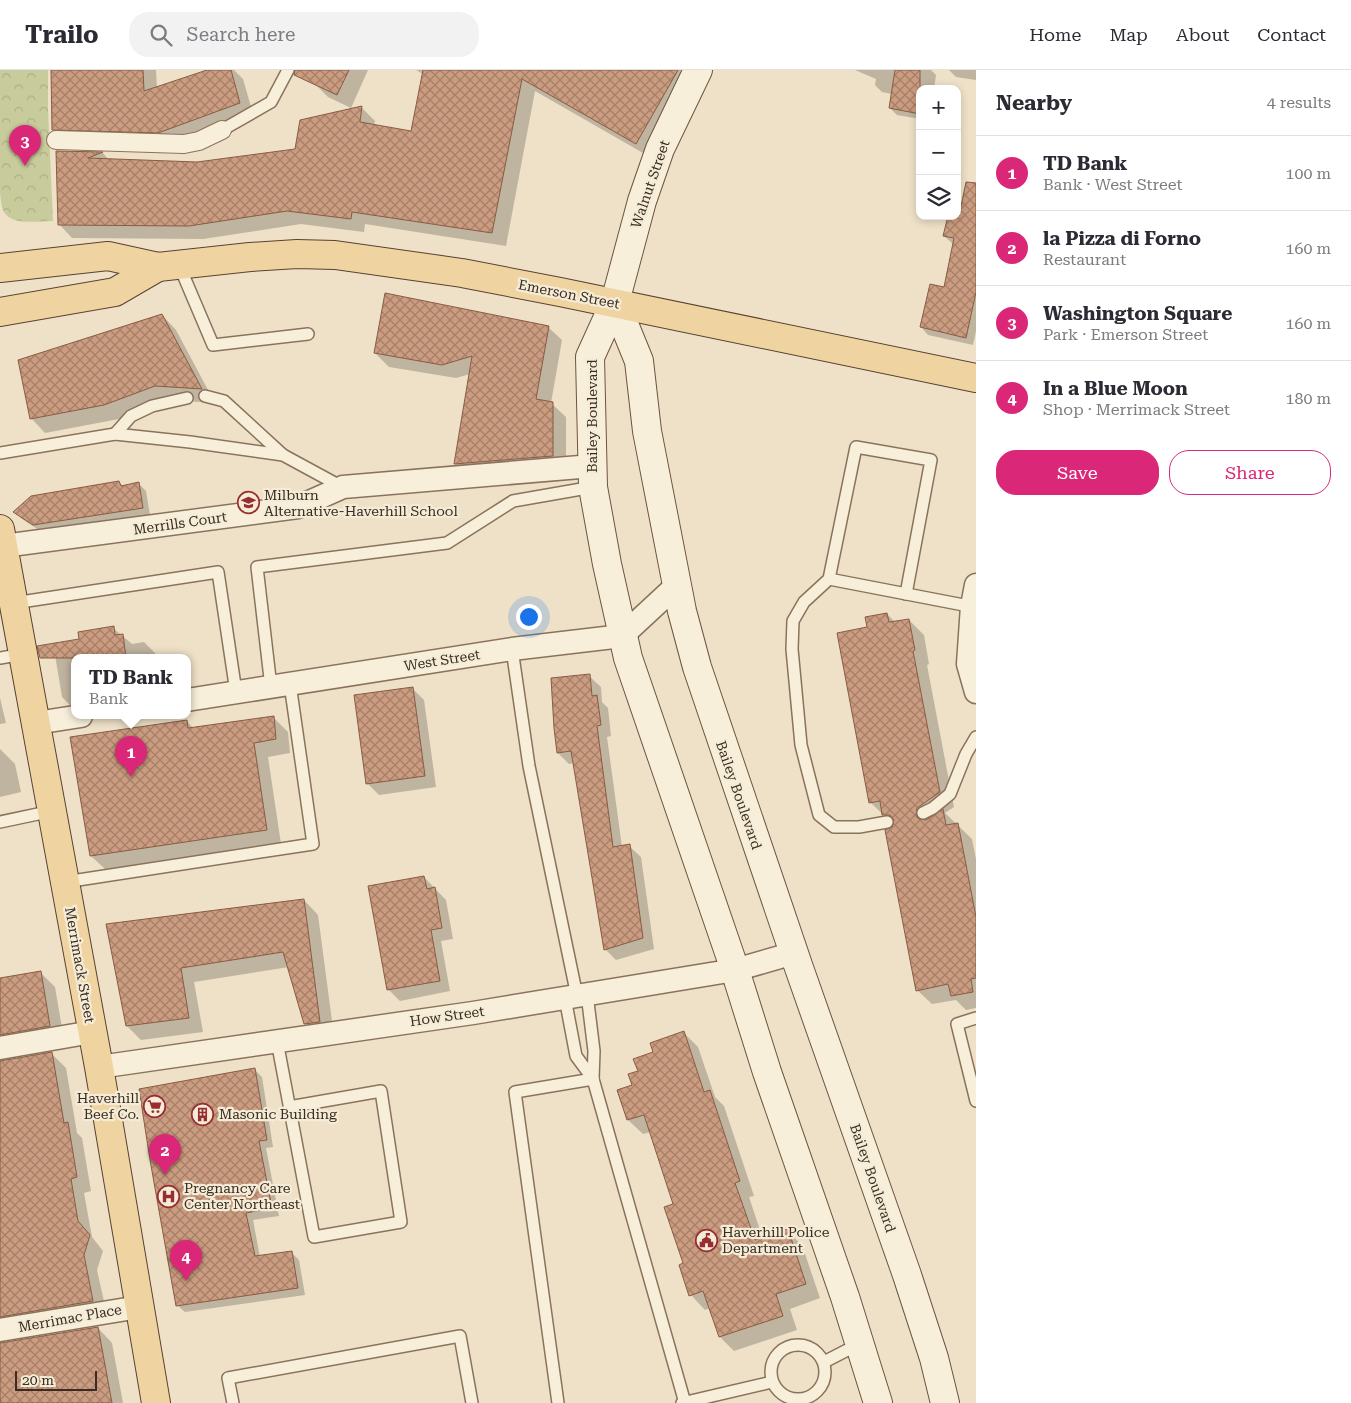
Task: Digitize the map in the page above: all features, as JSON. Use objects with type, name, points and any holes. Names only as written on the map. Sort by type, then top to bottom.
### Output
[{"type":"main road","name":"Walnut Street","points":[[615,302],[642,201],[660,149],[698,70]]},
{"type":"main road","name":"Emerson Street","points":[[0,268],[108,256],[169,266],[269,255],[335,255],[462,273],[615,302],[976,378]]},
{"type":"main road","name":"Emerson Street","points":[[0,312],[115,292],[169,266]]},
{"type":"main road","name":"Bailey Boulevard","points":[[615,302],[590,357],[592,477],[622,636],[878,1403]]},
{"type":"main road","name":"Bailey Boulevard","points":[[615,302],[639,361],[647,431],[682,611],[697,667],[794,953],[907,1275],[934,1358],[945,1403]]},
{"type":"main road","name":"Merrimack Street","points":[[3,552],[14,603],[12,656],[36,723],[99,1066],[156,1403]]},
{"type":"street","points":[[56,140],[184,144],[199,141],[222,130]]},
{"type":"street","name":"Merrills Court","points":[[3,552],[298,507],[344,487],[592,477]]},
{"type":"street","points":[[622,636],[678,585]]},
{"type":"street","points":[[975,599],[968,664],[976,692]]},
{"type":"street","name":"West Street","points":[[191,699],[512,649],[622,636]]},
{"type":"street","points":[[36,723],[71,718]]},
{"type":"street","name":"How Street","points":[[99,1066],[473,1013],[735,970],[794,953]]},
{"type":"street","points":[[0,1048],[92,1032]]},
{"type":"street","name":"Merrimac Place","points":[[0,1330],[140,1306]]},
{"type":"lane","points":[[222,130],[271,102],[288,70]]},
{"type":"lane","points":[[169,266],[213,344],[308,334]]},
{"type":"lane","points":[[205,396],[224,401],[282,455],[344,487]]},
{"type":"lane","points":[[115,434],[132,416],[152,406],[187,398]]},
{"type":"lane","points":[[0,453],[115,434],[282,455]]},
{"type":"lane","points":[[887,822],[859,827],[834,827],[819,815],[801,745],[792,649],[793,621],[804,602],[829,579],[856,447],[931,460],[906,594]]},
{"type":"lane","points":[[65,882],[313,844],[257,567],[447,544],[513,501],[592,477]]},
{"type":"lane","points":[[14,603],[218,572],[236,692]]},
{"type":"lane","points":[[829,579],[906,594],[975,599]]},
{"type":"lane","points":[[512,649],[529,766],[576,996],[594,1051],[593,1079],[683,1403],[772,1382]]},
{"type":"lane","points":[[923,813],[934,808],[950,794],[966,754],[976,737]]},
{"type":"lane","points":[[0,822],[52,811]]},
{"type":"lane","points":[[576,996],[576,1056],[593,1079]]},
{"type":"lane","points":[[976,1018],[957,1024],[976,1101]]},
{"type":"lane","points":[[277,1041],[289,1107],[314,1237],[401,1222],[381,1091],[289,1107]]},
{"type":"lane","points":[[558,1403],[514,1092],[593,1079]]},
{"type":"lane","points":[[233,1403],[228,1378],[460,1336],[472,1403]]},
{"type":"lane","points":[[799,1344],[809,1347],[818,1353],[824,1362],[826,1373],[823,1383],[817,1392],[808,1398],[798,1400],[787,1397],[778,1391],[772,1382],[773,1361],[779,1352],[788,1347],[799,1344]]},
{"type":"lane","points":[[824,1362],[859,1344]]},
{"type":"green space","points":[[0,70],[48,70],[53,221],[19,221],[8,216],[3,210],[0,193]]},
{"type":"building","points":[[51,70],[143,70],[144,91],[207,70],[231,70],[240,103],[158,133],[52,130]]},
{"type":"building","points":[[295,70],[349,70],[337,95],[294,75]]},
{"type":"building","points":[[423,70],[678,70],[636,144],[522,79],[492,233],[352,212],[351,219],[287,211],[189,226],[58,225],[56,151],[103,152],[88,158],[197,162],[295,149],[300,120],[362,106],[360,122],[411,131]]},
{"type":"building","points":[[895,70],[920,70],[920,85],[916,85],[916,113],[889,108]]},
{"type":"building","points":[[966,182],[976,183],[976,292],[966,338],[920,327],[930,284],[944,287],[954,238],[943,236],[947,220],[961,220],[961,206]]},
{"type":"building","points":[[385,293],[549,326],[536,399],[553,402],[553,456],[454,464],[472,356],[442,365],[374,353]]},
{"type":"building","points":[[162,314],[202,389],[155,386],[104,405],[30,419],[18,360]]},
{"type":"building","points":[[119,481],[121,486],[139,482],[143,508],[33,525],[13,512],[31,496]]},
{"type":"building","points":[[887,613],[889,622],[909,619],[915,650],[913,651],[940,792],[917,808],[916,816],[919,819],[926,820],[943,809],[946,825],[958,823],[976,917],[976,978],[971,979],[973,992],[951,996],[948,984],[916,991],[885,830],[892,827],[894,820],[890,815],[882,815],[880,801],[869,803],[837,633],[867,627],[865,617]]},
{"type":"building","points":[[114,626],[115,635],[123,634],[126,654],[71,654],[71,658],[40,658],[37,646],[79,639],[78,632]]},
{"type":"building","points":[[590,674],[592,696],[597,695],[601,725],[597,726],[613,847],[630,844],[643,938],[604,950],[571,751],[557,753],[551,678]]},
{"type":"building","points":[[413,687],[425,776],[366,784],[354,695]]},
{"type":"building","points":[[274,716],[276,739],[254,743],[267,830],[90,856],[70,737],[187,720],[188,728]]},
{"type":"building","points":[[424,876],[427,889],[435,887],[442,928],[431,930],[440,981],[387,990],[368,886]]},
{"type":"building","points":[[304,899],[320,1022],[304,1024],[283,952],[181,968],[189,1018],[126,1026],[106,924]]},
{"type":"building","points":[[41,971],[50,1026],[0,1035],[0,978]]},
{"type":"building","points":[[684,1031],[704,1092],[710,1090],[740,1181],[735,1183],[755,1240],[788,1229],[806,1284],[776,1294],[783,1316],[719,1337],[703,1291],[689,1296],[679,1265],[683,1263],[664,1207],[673,1204],[644,1115],[627,1120],[617,1090],[632,1085],[628,1074],[638,1071],[633,1059],[653,1052],[650,1043]]},
{"type":"building","points":[[52,1052],[64,1123],[68,1122],[77,1177],[71,1179],[78,1221],[90,1235],[84,1255],[93,1301],[0,1317],[0,1061]]},
{"type":"building","points":[[255,1068],[267,1140],[259,1141],[272,1208],[246,1213],[255,1256],[292,1251],[298,1288],[176,1306],[139,1089]]},
{"type":"building","points":[[98,1327],[112,1403],[0,1403],[0,1343]]},
{"type":"place","name":"Washington Square","points":[[25,166]]},
{"type":"place","name":"Milburn Alternative-Haverhill School","points":[[248,503]]},
{"type":"place","name":"TD Bank","points":[[131,777]]},
{"type":"place","name":"Haverhill Beef Co.","points":[[155,1106]]},
{"type":"place","name":"Masonic Building","points":[[203,1114]]},
{"type":"place","name":"la Pizza di Forno","points":[[165,1175]]},
{"type":"place","name":"Pregnancy Care Center Northeast","points":[[168,1196]]},
{"type":"place","name":"Haverhill Police Department","points":[[706,1240]]},
{"type":"place","name":"In a Blue Moon","points":[[186,1281]]}]
